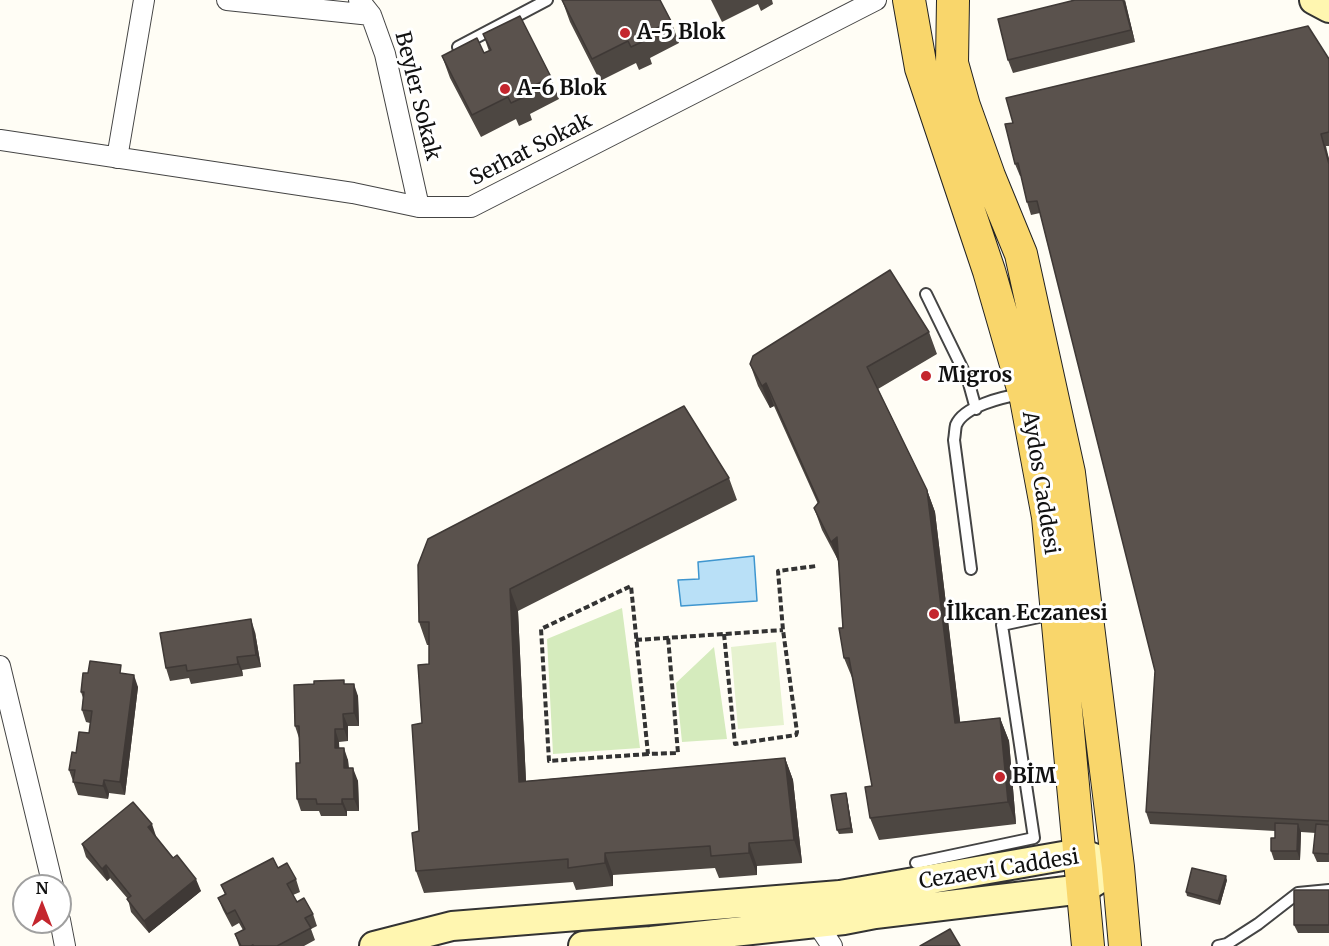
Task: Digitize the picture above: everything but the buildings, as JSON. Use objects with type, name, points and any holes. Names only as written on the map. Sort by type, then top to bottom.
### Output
[{"type":"main road","name":"Aydos Caddesi","points":[[909,0],[921,68],[989,271],[1024,394],[1048,517],[1088,946]]},
{"type":"main road","name":"Aydos Caddesi","points":[[953,0],[952,63],[964,106],[989,176],[1021,254],[1069,473],[1118,867],[1125,946]]},
{"type":"street","points":[[117,158],[144,0]]},
{"type":"street","points":[[227,0],[365,7]]},
{"type":"street","name":"Serhat Sokak","points":[[0,140],[352,193],[419,207],[471,207],[876,0]]},
{"type":"street","points":[[1314,0],[1329,8]]},
{"type":"street","name":"Beyler Sokak","points":[[365,7],[385,54],[419,207]]},
{"type":"street","points":[[0,666],[50,874]]},
{"type":"street","name":"Cezaevi Caddesi","points":[[374,946],[452,926],[840,896],[1080,853],[1118,867]]},
{"type":"street","name":"Cezaevi Caddesi","points":[[583,946],[649,944],[1083,889],[1118,867]]},
{"type":"street","points":[[816,922],[832,946]]},
{"type":"lane","points":[[458,47],[547,0]]},
{"type":"lane","points":[[926,294],[968,380],[976,409]]},
{"type":"lane","points":[[971,569],[954,440],[956,426],[963,415],[1006,396],[1024,394]]},
{"type":"lane","points":[[916,863],[1034,838],[1002,625],[1039,617],[1057,596]]},
{"type":"lane","points":[[1218,946],[1227,944],[1258,924],[1298,893],[1329,890]]},
{"type":"path","points":[[724,634],[735,744],[796,735],[778,571],[816,566]]},
{"type":"path","points":[[648,754],[631,586],[541,630],[549,760],[678,753],[668,637]]},
{"type":"path","points":[[636,639],[783,630]]},
{"type":"green space","points":[[622,608],[640,748],[553,754],[547,639]]},
{"type":"green space","points":[[776,642],[784,725],[738,729],[731,647]]},
{"type":"green space","points":[[714,647],[727,739],[682,742],[676,683]]},
{"type":"water","points":[[754,556],[757,601],[681,606],[678,580],[699,579],[698,562]]},
{"type":"place","name":"A-5 Blok","points":[[625,33]]},
{"type":"place","name":"A-6 Blok","points":[[505,89]]},
{"type":"place","name":"Migros","points":[[926,376]]},
{"type":"place","name":"İlkcan Eczanesi","points":[[934,614]]},
{"type":"place","name":"BİM","points":[[1000,777]]}]
